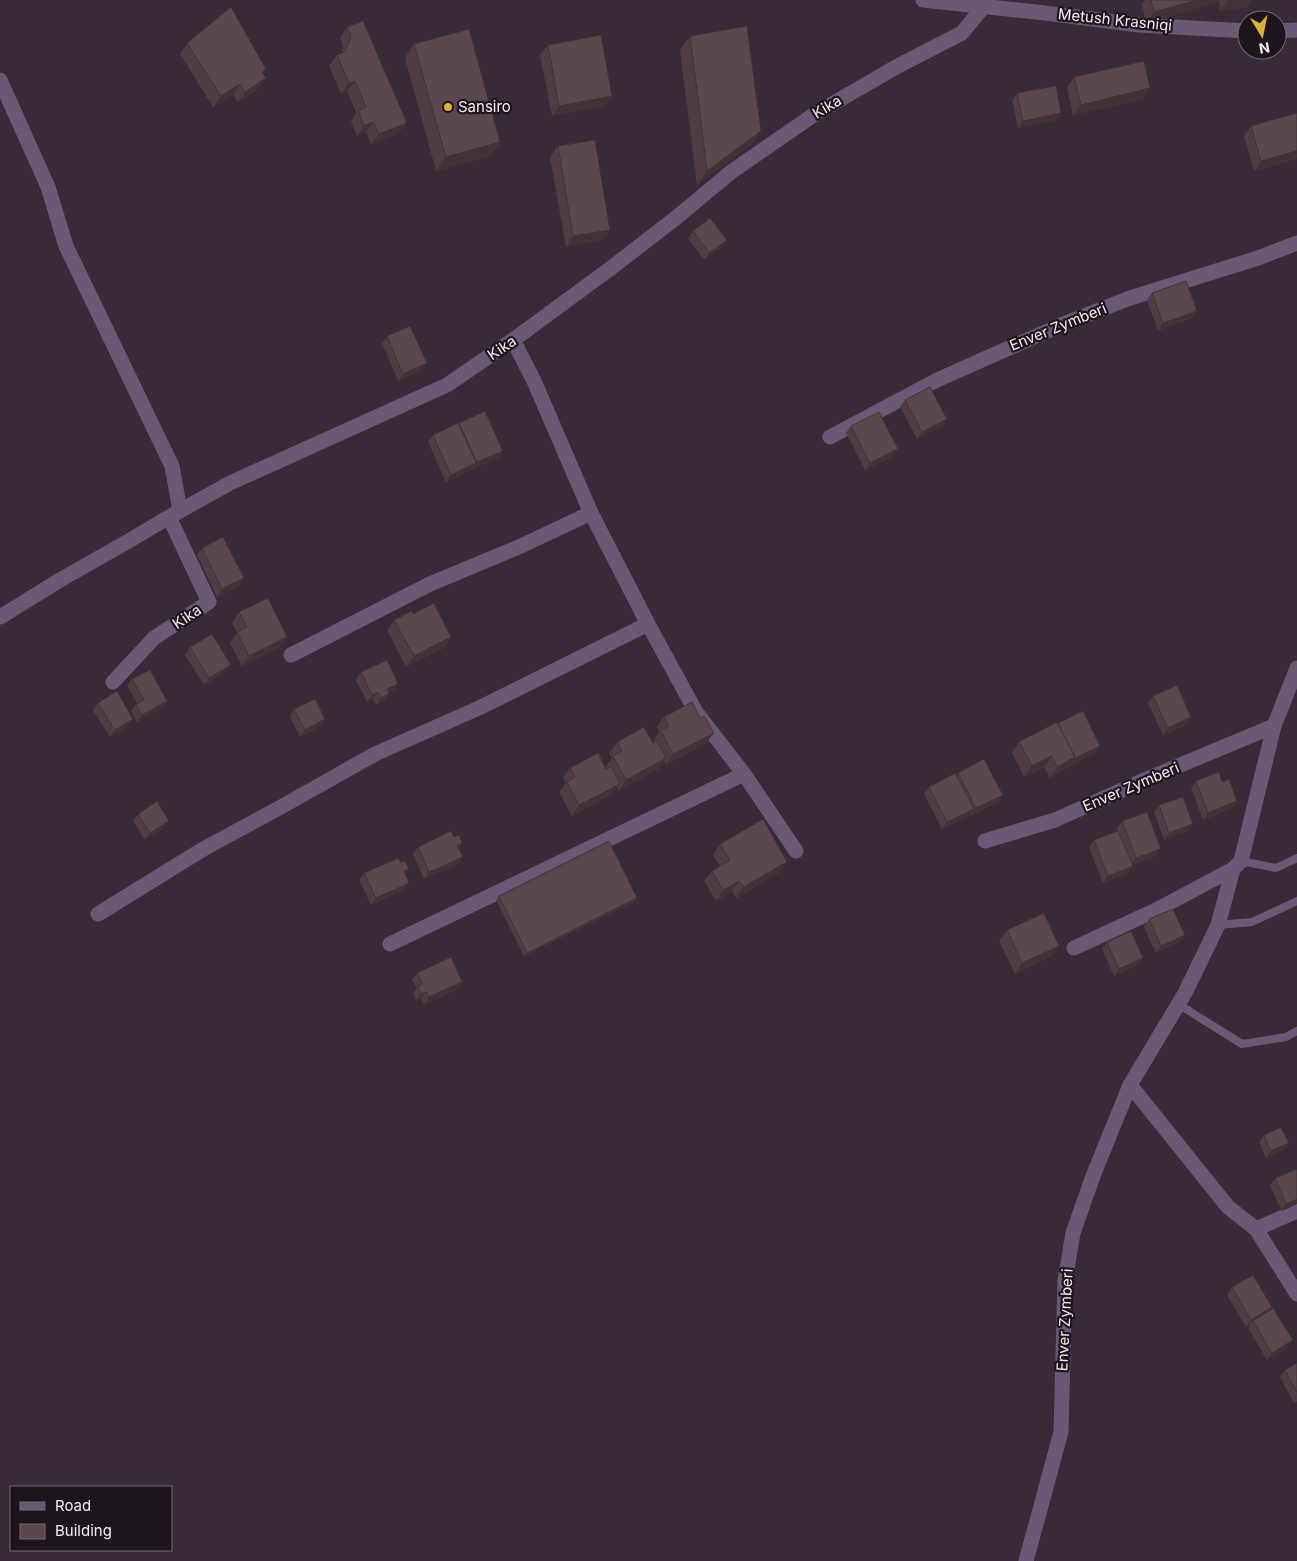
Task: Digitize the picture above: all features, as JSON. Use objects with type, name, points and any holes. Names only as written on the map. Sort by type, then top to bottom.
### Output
[{"type":"street","name":"Metush Krasniqi","points":[[923,0],[1139,24],[1237,30]]},
{"type":"street","name":"Kika","points":[[113,682],[154,638],[209,602],[174,514],[230,483],[285,457],[447,385],[513,340],[618,262],[732,172],[815,114],[896,67],[962,33],[984,6]]},
{"type":"street","points":[[0,80],[48,187],[66,246],[172,466],[174,514],[0,617]]},
{"type":"street","name":"Enver Zymberi","points":[[830,437],[937,380],[1061,325],[1130,298],[1258,258],[1297,243]]},
{"type":"street","points":[[513,340],[534,381],[591,513],[696,712],[744,774],[796,851]]},
{"type":"street","points":[[291,655],[430,584],[522,546],[591,513]]},
{"type":"street","points":[[98,914],[205,848],[281,808],[375,754],[479,708],[648,624]]},
{"type":"street","name":"Enver Zymberi","points":[[1026,1561],[1061,1432],[1065,1281],[1073,1233],[1093,1176],[1130,1085],[1185,993],[1218,925],[1237,865],[1274,726],[1297,668]]},
{"type":"street","name":"Enver Zymberi","points":[[985,841],[1054,820],[1274,726]]},
{"type":"street","points":[[390,944],[744,774]]},
{"type":"street","points":[[1074,948],[1156,910],[1237,865]]},
{"type":"street","points":[[1130,1085],[1228,1207],[1256,1229],[1297,1294]]},
{"type":"street","points":[[1256,1229],[1297,1211]]},
{"type":"lane","points":[[1237,865],[1276,868],[1297,858]]},
{"type":"lane","points":[[1218,925],[1252,922],[1297,901]]},
{"type":"lane","points":[[1178,1004],[1242,1044],[1286,1036],[1297,1031]]},
{"type":"building","points":[[1151,0],[1197,0],[1154,12]]},
{"type":"building","points":[[231,7],[266,69],[262,72],[266,78],[245,92],[240,84],[221,96],[187,43]]},
{"type":"building","points":[[363,21],[407,123],[379,134],[373,122],[364,126],[358,110],[366,107],[355,81],[349,83],[337,55],[344,52],[349,43],[351,36],[347,27]]},
{"type":"building","points":[[747,26],[761,131],[707,171],[690,36]]},
{"type":"building","name":"Sansiro","points":[[469,29],[500,142],[446,157],[414,44]]},
{"type":"building","points":[[601,35],[612,96],[559,106],[548,45]]},
{"type":"building","points":[[1144,61],[1150,88],[1081,105],[1074,77]]},
{"type":"building","points":[[1056,86],[1061,113],[1023,121],[1017,93]]},
{"type":"building","points":[[1297,113],[1297,151],[1261,161],[1251,126]]},
{"type":"building","points":[[595,140],[610,230],[573,236],[558,146]]},
{"type":"building","points":[[710,218],[727,240],[709,253],[693,231]]},
{"type":"building","points":[[1186,281],[1197,311],[1163,323],[1152,293]]},
{"type":"building","points":[[410,326],[427,363],[403,374],[387,336]]},
{"type":"building","points":[[930,387],[947,419],[922,432],[905,400]]},
{"type":"building","points":[[485,411],[503,451],[477,462],[459,423]]},
{"type":"building","points":[[879,412],[898,449],[870,463],[851,426]]},
{"type":"building","points":[[458,423],[476,463],[451,475],[433,435]]},
{"type":"building","points":[[223,537],[244,578],[222,589],[202,548]]},
{"type":"building","points":[[268,598],[287,637],[249,656],[237,632],[247,627],[239,612]]},
{"type":"building","points":[[434,603],[451,637],[414,656],[394,620],[412,611],[413,614]]},
{"type":"building","points":[[212,634],[231,665],[209,678],[190,647]]},
{"type":"building","points":[[387,660],[398,684],[387,689],[389,694],[381,698],[378,692],[372,695],[361,672]]},
{"type":"building","points":[[150,670],[167,701],[142,715],[136,704],[144,700],[132,679]]},
{"type":"building","points":[[1177,685],[1191,717],[1168,728],[1153,696]]},
{"type":"building","points":[[117,691],[133,719],[115,730],[98,703]]},
{"type":"building","points":[[315,699],[325,719],[305,730],[294,709]]},
{"type":"building","points":[[692,702],[700,718],[704,716],[714,733],[673,754],[661,731],[669,726],[664,717]]},
{"type":"building","points":[[1083,711],[1100,746],[1074,759],[1075,757],[1058,723]]},
{"type":"building","points":[[1057,722],[1075,757],[1057,767],[1052,756],[1032,766],[1019,742]]},
{"type":"building","points":[[644,727],[653,743],[657,741],[666,758],[626,780],[613,756],[622,751],[617,742]]},
{"type":"building","points":[[598,753],[606,769],[611,766],[620,784],[579,805],[567,782],[575,777],[570,768]]},
{"type":"building","points":[[984,759],[1003,795],[976,808],[958,773]]},
{"type":"building","points":[[1219,772],[1222,782],[1229,779],[1237,801],[1208,813],[1196,781]]},
{"type":"building","points":[[955,773],[974,809],[947,822],[929,787]]},
{"type":"building","points":[[1183,797],[1193,824],[1169,833],[1159,805]]},
{"type":"building","points":[[157,801],[169,821],[150,833],[138,814]]},
{"type":"building","points":[[1147,812],[1161,849],[1136,858],[1122,821]]},
{"type":"building","points":[[763,819],[787,862],[743,887],[739,881],[723,890],[712,871],[730,860],[720,844]]},
{"type":"building","points":[[451,831],[454,837],[459,835],[462,843],[457,845],[463,857],[429,872],[418,847]]},
{"type":"building","points":[[1118,831],[1133,866],[1108,876],[1094,840]]},
{"type":"building","points":[[609,841],[637,898],[527,953],[499,896]]},
{"type":"building","points":[[398,858],[401,863],[405,861],[409,869],[404,871],[409,883],[376,898],[364,873]]},
{"type":"building","points":[[1173,909],[1185,935],[1161,946],[1149,919]]},
{"type":"building","points":[[1044,913],[1059,946],[1022,963],[1007,930]]},
{"type":"building","points":[[1131,931],[1143,958],[1119,969],[1107,942]]},
{"type":"building","points":[[451,957],[462,982],[429,997],[426,992],[421,994],[418,986],[423,984],[417,973]]},
{"type":"building","points":[[1281,1127],[1289,1143],[1271,1151],[1264,1135]]},
{"type":"building","points":[[1297,1169],[1297,1199],[1286,1204],[1275,1178]]},
{"type":"building","points":[[1253,1275],[1272,1307],[1251,1320],[1232,1287]]},
{"type":"building","points":[[1273,1308],[1293,1340],[1272,1353],[1253,1321]]},
{"type":"building","points":[[1297,1363],[1297,1392],[1285,1370]]},
{"type":"place","name":"Sansiro","points":[[448,107]]}]
